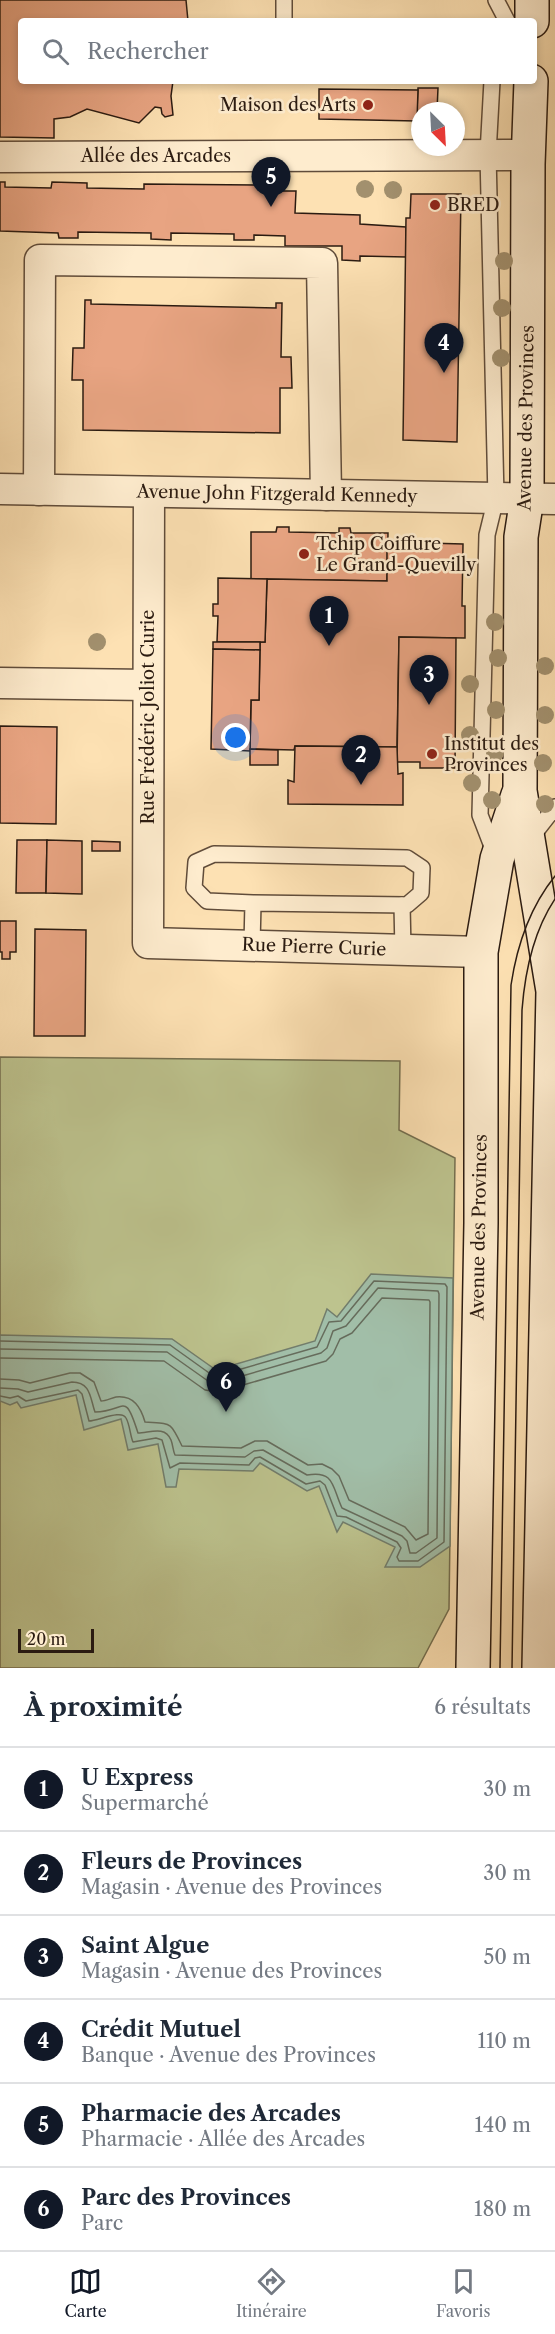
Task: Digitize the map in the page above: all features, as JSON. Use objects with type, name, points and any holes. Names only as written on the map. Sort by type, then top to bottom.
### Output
[{"type":"street","points":[[532,0],[532,18]]},
{"type":"street","name":"Avenue des Provinces","points":[[531,84],[526,498],[521,537],[520,791],[553,991],[539,1668]]},
{"type":"street","name":"Allée des Arcades","points":[[0,157],[529,155]]},
{"type":"street","points":[[39,490],[40,260],[321,263],[326,495]]},
{"type":"street","name":"Avenue John Fitzgerald Kennedy","points":[[0,489],[526,498]]},
{"type":"street","name":"Rue Frédéric Joliot Curie","points":[[148,943],[149,492]]},
{"type":"street","points":[[0,683],[148,685]]},
{"type":"street","name":"Avenue des Provinces","points":[[473,1668],[481,1223],[481,952],[497,859],[520,791]]},
{"type":"street","name":"Rue Pierre Curie","points":[[148,943],[252,944],[481,952]]},
{"type":"lane","points":[[284,0],[284,18]]},
{"type":"lane","points":[[495,18],[496,2]]},
{"type":"lane","points":[[496,2],[505,18]]},
{"type":"lane","points":[[492,84],[488,154],[526,498],[487,535],[480,815],[497,859]]},
{"type":"lane","points":[[528,842],[555,807]]},
{"type":"lane","points":[[214,854],[407,858],[422,868],[421,893],[408,905],[253,903],[207,902],[194,888],[196,862],[214,854]]},
{"type":"lane","points":[[252,944],[253,903]]},
{"type":"lane","points":[[402,905],[403,951]]},
{"type":"green space","points":[[0,1057],[400,1061],[399,1130],[455,1158],[449,1609],[418,1668],[0,1668]]},
{"type":"water","points":[[371,1274],[453,1278],[450,1546],[420,1567],[385,1567],[395,1547],[343,1522],[337,1532],[319,1486],[307,1491],[260,1463],[253,1471],[179,1469],[176,1487],[166,1487],[158,1444],[128,1450],[121,1419],[84,1430],[76,1395],[21,1408],[17,1402],[10,1405],[0,1401],[0,1335],[172,1339],[216,1370],[315,1341],[327,1309],[337,1317]]},
{"type":"building","points":[[0,0],[186,0],[188,18],[18,18],[18,84],[173,84],[173,115],[165,117],[161,108],[155,107],[139,123],[87,109],[70,117],[54,119],[54,138],[0,137]]},
{"type":"building","points":[[418,88],[438,88],[437,102],[417,102]]},
{"type":"building","name":"Maison des Arts","points":[[319,89],[418,90],[418,102],[411,102],[411,121],[319,119]]},
{"type":"building","points":[[0,182],[5,182],[5,187],[51,188],[52,182],[87,183],[87,188],[144,189],[144,184],[262,185],[262,191],[296,191],[295,213],[360,215],[360,224],[406,227],[406,257],[360,256],[360,261],[342,260],[342,246],[285,246],[285,236],[254,235],[254,240],[234,240],[234,234],[171,233],[171,240],[151,239],[151,233],[78,232],[78,238],[59,238],[58,233],[0,231]]},
{"type":"building","points":[[411,194],[461,194],[457,442],[403,440],[406,218],[410,218]]},
{"type":"building","points":[[85,300],[91,300],[91,304],[276,308],[276,303],[282,303],[281,357],[291,357],[292,388],[280,388],[280,433],[83,430],[83,380],[72,380],[73,348],[84,348]]},
{"type":"building","points":[[277,527],[289,527],[289,532],[339,533],[339,528],[350,528],[351,533],[388,533],[387,581],[251,579],[251,532],[276,532]]},
{"type":"building","points":[[387,542],[463,544],[462,606],[465,606],[465,638],[399,637],[397,747],[295,746],[294,750],[250,749],[251,700],[259,700],[260,642],[265,642],[267,579],[387,581]]},
{"type":"building","points":[[218,578],[267,579],[265,642],[217,642],[218,616],[213,616],[213,604],[218,604]]},
{"type":"building","points":[[399,637],[456,638],[455,768],[420,768],[420,762],[397,762]]},
{"type":"building","points":[[213,642],[260,642],[260,650],[213,649]]},
{"type":"building","points":[[213,649],[260,650],[259,700],[251,700],[250,751],[211,749]]},
{"type":"building","points":[[0,726],[57,727],[56,824],[0,823]]},
{"type":"building","points":[[295,746],[397,747],[398,774],[403,773],[403,805],[288,804],[288,780],[294,782]]},
{"type":"building","points":[[250,749],[278,750],[278,765],[250,765]]},
{"type":"building","points":[[17,840],[47,840],[46,893],[16,893]]},
{"type":"building","points":[[47,840],[82,841],[82,894],[46,893]]},
{"type":"building","points":[[92,841],[120,842],[120,851],[92,851]]},
{"type":"building","points":[[0,921],[16,921],[16,952],[10,952],[10,959],[2,959],[2,952],[0,952]]},
{"type":"building","points":[[35,929],[86,930],[85,1036],[34,1036]]},
{"type":"tram line","points":[[500,1668],[511,985],[526,927],[538,900],[555,876]]},
{"type":"tram line","points":[[512,1668],[522,1010],[531,952],[541,925],[555,899]]},
{"type":"place","name":"Maison des Arts","points":[[368,105]]},
{"type":"place","name":"BRED","points":[[435,205]]},
{"type":"place","name":"Pharmacie des Arcades","points":[[271,207]]},
{"type":"place","name":"Crédit Mutuel","points":[[444,373]]},
{"type":"place","name":"Tchip Coiffure Le Grand-Quevilly","points":[[304,554]]},
{"type":"place","name":"U Express","points":[[329,646]]},
{"type":"place","name":"Saint Algue","points":[[429,705]]},
{"type":"place","name":"Institut des Provinces","points":[[432,754]]},
{"type":"place","name":"Fleurs de Provinces","points":[[361,785]]},
{"type":"place","name":"Parc des Provinces","points":[[226,1412]]}]
